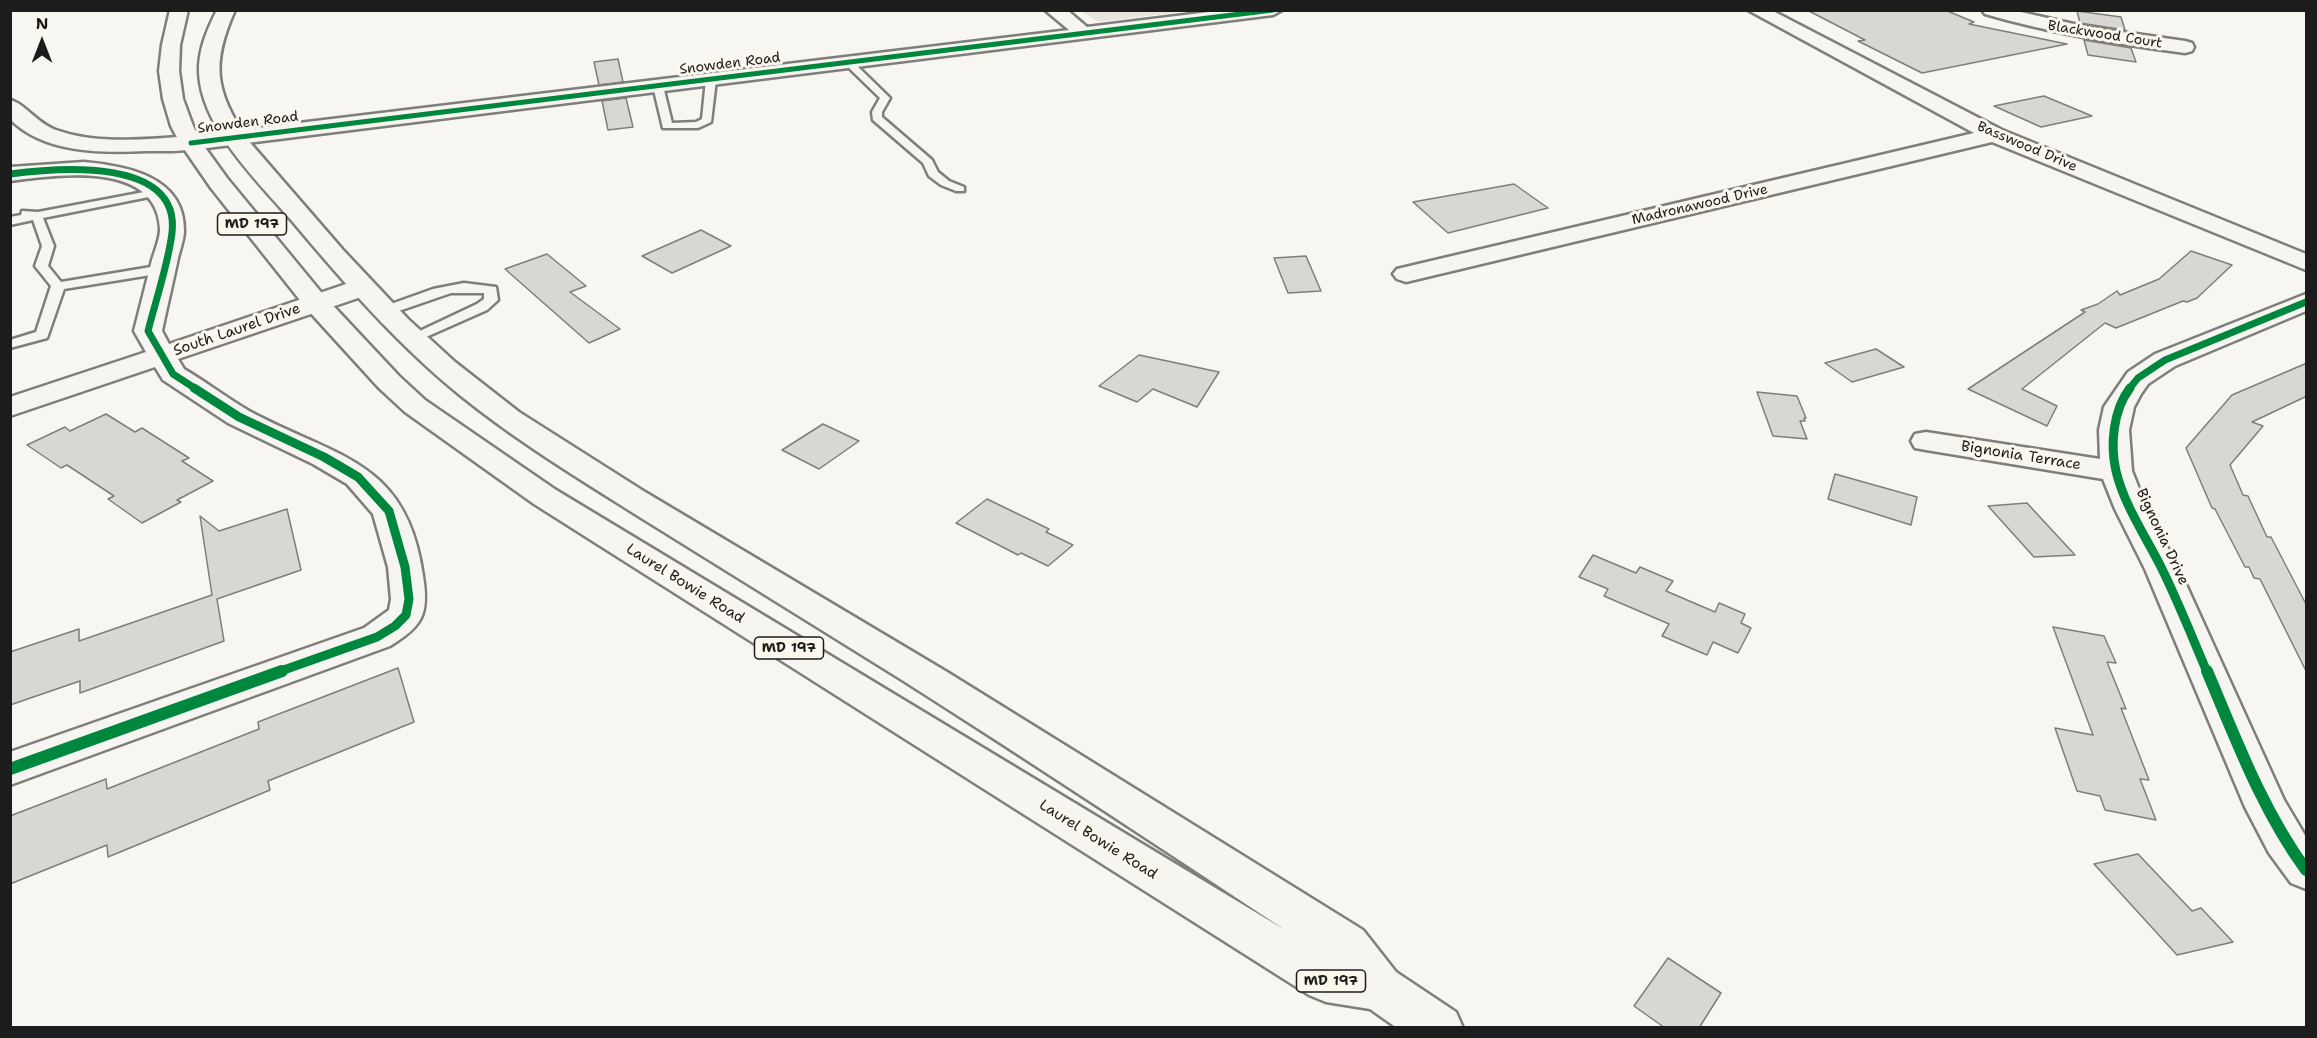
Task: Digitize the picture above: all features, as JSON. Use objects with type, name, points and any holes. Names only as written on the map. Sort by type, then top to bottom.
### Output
[{"type":"main road","name":"Laurel Bowie Road","points":[[179,10],[171,45],[169,71],[173,99],[182,126],[191,143],[219,183],[316,303],[389,382],[415,406],[545,497],[1326,980],[1379,988]]},
{"type":"main road","name":"Laurel Bowie Road","points":[[226,10],[212,34],[208,70],[217,108],[233,138],[362,288],[470,389],[557,450],[933,681],[1347,945],[1379,988],[1439,1028]]},
{"type":"main road","points":[[1054,10],[1073,23],[1082,33]]},
{"type":"main road","name":"Snowden Road","points":[[10,106],[32,127],[50,135],[74,141],[116,145],[191,143],[1273,10]]},
{"type":"main road","name":"Basswood Drive","points":[[1757,10],[1994,135],[2307,263]]},
{"type":"main road","name":"Blackwood Court","points":[[1991,10],[2046,26],[2113,38],[2185,47]]},
{"type":"main road","name":"Madronawood Drive","points":[[1406,274],[1994,135]]},
{"type":"main road","points":[[10,174],[48,170],[99,171],[136,178],[160,192],[168,205],[172,219],[148,331],[173,374],[239,417],[324,457],[358,477],[389,511],[405,567],[409,599],[406,615],[395,626],[377,637],[10,769]]},
{"type":"main road","name":"South Laurel Drive","points":[[10,407],[362,288]]},
{"type":"main road","name":"Bignonia Drive","points":[[2307,302],[2165,360],[2139,378],[2119,407],[2114,430],[2116,471],[2131,509],[2162,569],[2266,807],[2284,840],[2307,870]]},
{"type":"main road","name":"Bignonia Terrace","points":[[1926,441],[2116,471]]},
{"type":"lane","points":[[849,63],[885,98],[877,112],[877,118],[884,126],[928,162],[933,174],[945,183],[960,189]]},
{"type":"lane","points":[[658,86],[667,126],[698,125],[707,120],[711,80]]},
{"type":"lane","points":[[10,221],[160,192]]},
{"type":"lane","points":[[10,212],[36,215]]},
{"type":"lane","points":[[36,215],[50,245],[49,253],[41,266],[58,286]]},
{"type":"lane","points":[[58,286],[163,269]]},
{"type":"lane","points":[[10,344],[42,335],[58,286]]},
{"type":"lane","points":[[469,286],[491,290],[491,300],[471,314],[399,325],[446,290],[469,286]]},
{"type":"shaded area","points":[[1081,11],[1187,11],[1098,22]]},
{"type":"building","points":[[1807,10],[1945,10],[1974,22],[1969,24],[2067,44],[1922,73],[1858,41],[1865,40]]},
{"type":"building","points":[[2077,11],[2121,17],[2125,30],[2080,23]]},
{"type":"building","points":[[2084,40],[2131,48],[2136,62],[2088,55]]},
{"type":"building","points":[[618,59],[623,82],[599,85],[594,62]]},
{"type":"building","points":[[2044,96],[2092,116],[2041,127],[1994,106]]},
{"type":"building","points":[[626,98],[633,127],[608,130],[602,101]]},
{"type":"building","points":[[1514,184],[1548,208],[1448,233],[1413,202]]},
{"type":"building","points":[[701,230],[731,246],[672,273],[642,256]]},
{"type":"building","points":[[2191,251],[2232,265],[2197,298],[2187,302],[2183,301],[2116,328],[2105,323],[2022,389],[2057,406],[2047,426],[1968,389],[2085,312],[2081,310],[2098,304],[2117,291],[2120,295],[2159,279]]},
{"type":"building","points":[[547,254],[586,286],[570,292],[620,329],[589,343],[505,269]]},
{"type":"building","points":[[1306,256],[1321,291],[1288,293],[1274,258]]},
{"type":"building","points":[[1876,349],[1904,367],[1852,382],[1825,363]]},
{"type":"building","points":[[1139,355],[1219,372],[1197,407],[1153,389],[1137,402],[1099,386]]},
{"type":"building","points":[[2307,363],[2307,396],[2252,422],[2263,426],[2230,465],[2243,495],[2248,496],[2267,537],[2271,537],[2307,606],[2307,673],[2260,579],[2254,578],[2249,567],[2245,567],[2215,509],[2212,508],[2186,448],[2232,395]]},
{"type":"building","points":[[1757,392],[1797,396],[1806,418],[1804,418],[1805,421],[1800,421],[1807,439],[1773,436]]},
{"type":"building","points":[[106,414],[135,432],[142,428],[189,458],[182,461],[213,481],[177,500],[181,502],[142,523],[108,499],[114,496],[67,465],[61,468],[27,445],[65,427],[70,431]]},
{"type":"building","points":[[823,424],[859,441],[819,469],[782,450]]},
{"type":"building","points":[[1835,474],[1917,497],[1911,525],[1828,499]]},
{"type":"building","points":[[987,499],[1049,529],[1046,532],[1073,545],[1048,566],[1021,553],[1018,555],[956,523]]},
{"type":"building","points":[[2027,503],[2075,555],[2034,557],[1988,506]]},
{"type":"building","points":[[287,509],[301,570],[217,599],[224,641],[80,693],[80,681],[10,705],[10,652],[79,629],[79,641],[212,595],[200,516],[219,531]]},
{"type":"building","points":[[1593,555],[1636,573],[1640,567],[1673,581],[1666,591],[1715,612],[1719,603],[1745,614],[1741,623],[1751,628],[1738,653],[1713,642],[1707,655],[1662,636],[1669,624],[1604,596],[1608,589],[1579,577]]},
{"type":"building","points":[[2053,627],[2104,636],[2116,663],[2107,662],[2126,709],[2121,708],[2149,780],[2140,779],[2156,820],[2105,810],[2100,796],[2077,791],[2055,728],[2093,735]]},
{"type":"building","points":[[398,668],[414,722],[268,781],[270,790],[108,857],[107,845],[10,884],[10,816],[106,779],[107,789],[259,729],[258,722]]},
{"type":"building","points":[[2138,854],[2192,911],[2201,908],[2233,942],[2177,955],[2094,864]]},
{"type":"building","points":[[1668,958],[1721,993],[1699,1028],[1665,1028],[1634,1006]]},
{"type":"cycle path","points":[[191,143],[1273,10]]},
{"type":"cycle path","points":[[10,174],[57,169],[84,169],[136,178],[155,189],[168,207],[172,231],[148,331],[173,374],[239,417],[324,457],[358,477],[389,511],[405,567],[409,599],[406,615],[395,626],[377,637],[10,769]]},
{"type":"cycle path","points":[[2306,302],[2165,360],[2138,378],[2127,392],[2119,407],[2114,430],[2116,471],[2131,509],[2162,569],[2266,807],[2284,840],[2306,870]]}]
